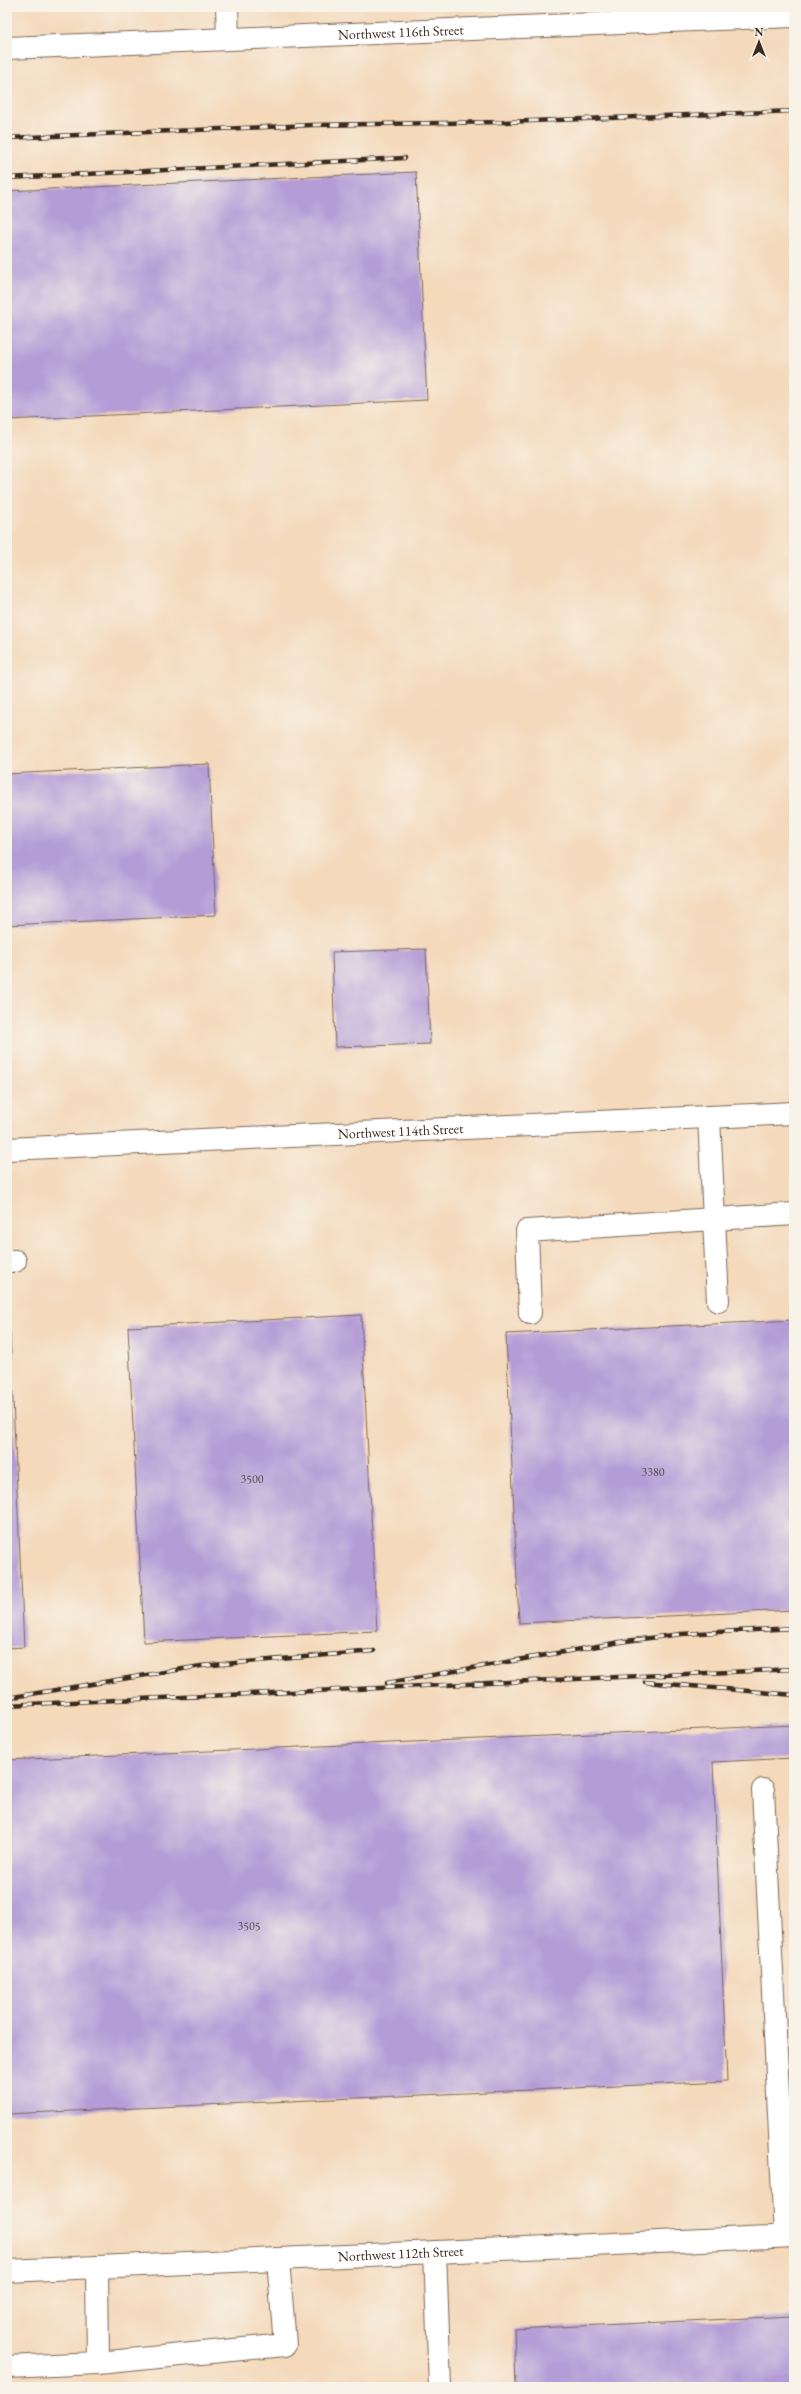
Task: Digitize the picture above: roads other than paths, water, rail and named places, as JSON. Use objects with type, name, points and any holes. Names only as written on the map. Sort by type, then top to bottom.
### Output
[{"type":"street","points":[[227,7],[228,39]]},
{"type":"street","name":"Northwest 116th Street","points":[[7,48],[228,39],[582,16],[781,13]]},
{"type":"street","name":"Northwest 114th Street","points":[[7,1149],[794,1113]]},
{"type":"street","points":[[709,1117],[718,1301]]},
{"type":"street","points":[[530,1313],[527,1231],[794,1214]]},
{"type":"street","points":[[763,1790],[789,2236]]},
{"type":"street","name":"Northwest 112th Street","points":[[7,2271],[789,2236]]},
{"type":"street","points":[[435,2252],[440,2387]]},
{"type":"street","points":[[7,2366],[98,2363],[285,2345],[278,2259]]},
{"type":"street","points":[[97,2267],[98,2363]]},
{"type":"railway","points":[[7,138],[312,125],[504,122],[794,111]]},
{"type":"railway","points":[[7,178],[405,158]]},
{"type":"railway","points":[[387,1683],[626,1641],[681,1634],[794,1628]]},
{"type":"railway","points":[[7,1698],[201,1666],[374,1651]]},
{"type":"railway","points":[[7,1705],[794,1669]]},
{"type":"railway","points":[[645,1682],[794,1695]]}]
